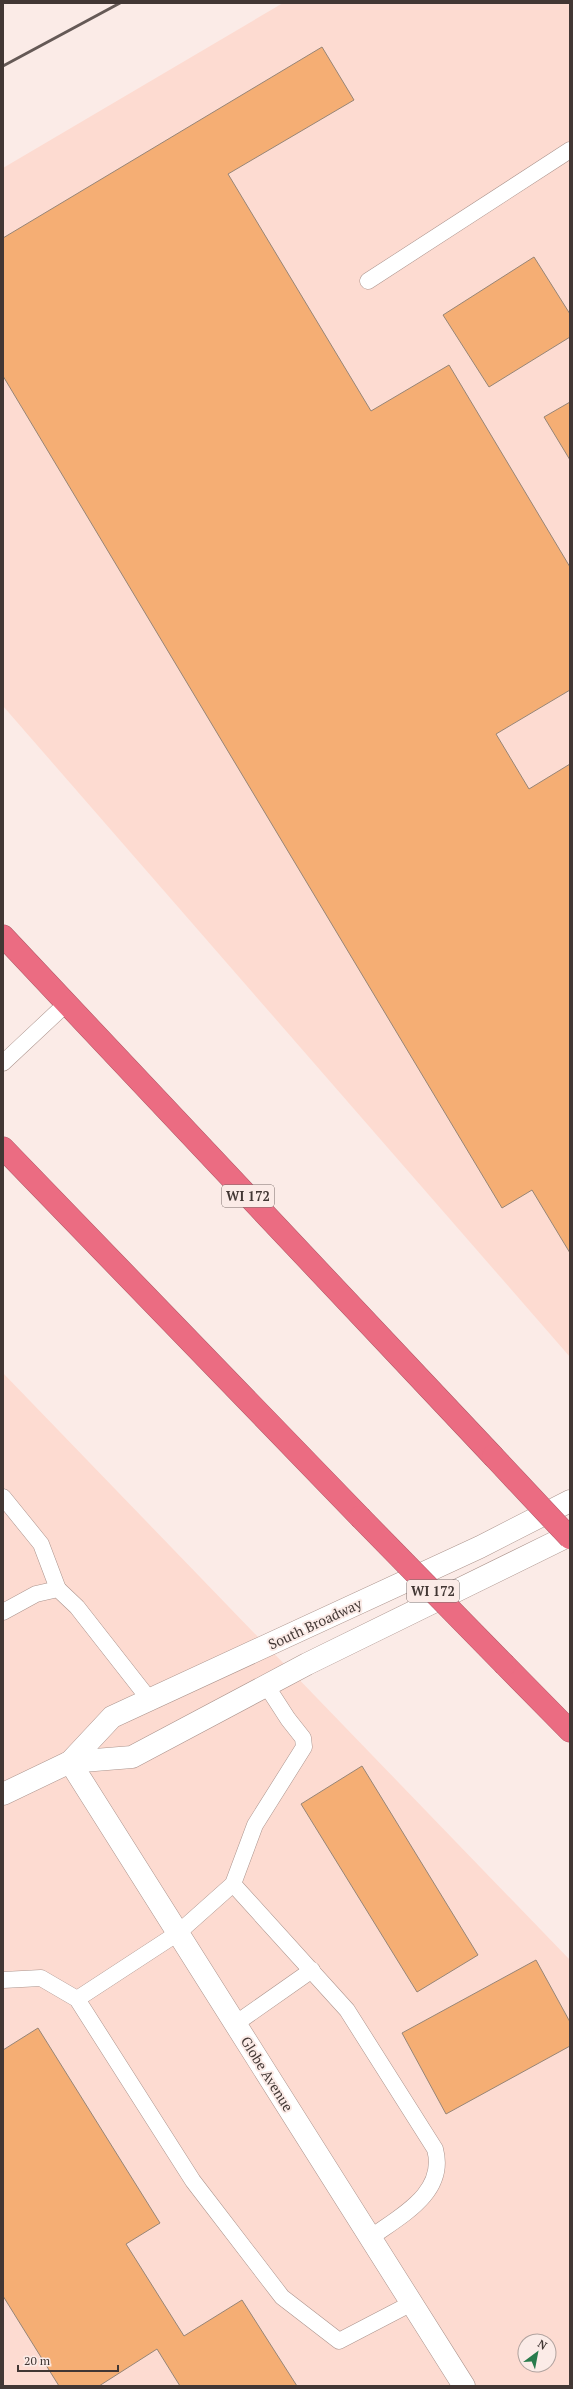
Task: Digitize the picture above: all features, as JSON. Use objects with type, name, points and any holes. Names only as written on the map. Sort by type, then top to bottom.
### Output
[{"type":"highway","name":"WI 172","points":[[3,936],[570,1538]]},
{"type":"highway","name":"WI 172","points":[[3,1148],[360,1517],[570,1731]]},
{"type":"street","name":"South Broadway","points":[[70,1762],[112,1717],[459,1557],[570,1500]]},
{"type":"street","name":"South Broadway","points":[[3,1794],[70,1762],[132,1757],[266,1685],[570,1535]]},
{"type":"street","name":"Globe Avenue","points":[[70,1762],[464,2386]]},
{"type":"lane","points":[[368,281],[570,150]]},
{"type":"lane","points":[[3,1064],[67,1003]]},
{"type":"lane","points":[[3,1497],[41,1544],[58,1589],[77,1607],[149,1700]]},
{"type":"lane","points":[[3,1612],[36,1594],[58,1589]]},
{"type":"lane","points":[[77,1999],[178,1933],[233,1884],[255,1825],[304,1747],[303,1738],[288,1719],[266,1685]]},
{"type":"lane","points":[[233,1884],[347,2010],[435,2149],[439,2163],[434,2181],[424,2199],[370,2238]]},
{"type":"lane","points":[[235,2024],[312,1970]]},
{"type":"lane","points":[[3,1980],[41,1978],[77,1999],[193,2181],[282,2297],[339,2341],[412,2303]]},
{"type":"shaded area","points":[[283,3],[570,3],[570,1357],[3,706],[3,168]]},
{"type":"shaded area","points":[[3,1373],[570,1960],[570,2386],[3,2386]]},
{"type":"building","points":[[322,47],[354,100],[228,174],[371,411],[449,365],[570,567],[570,690],[496,734],[529,789],[570,764],[570,1253],[532,1190],[502,1208],[3,376],[3,238]]},
{"type":"building","points":[[534,257],[570,314],[570,337],[489,387],[443,315]]},
{"type":"building","points":[[570,402],[570,460],[544,417]]},
{"type":"building","points":[[362,1766],[478,1955],[417,1992],[301,1804]]},
{"type":"building","points":[[536,1960],[570,2022],[570,2046],[446,2114],[402,2033]]},
{"type":"building","points":[[38,2028],[160,2223],[126,2244],[184,2336],[242,2300],[297,2386],[180,2386],[157,2349],[99,2386],[59,2386],[3,2296],[3,2050]]},
{"type":"railway","points":[[3,66],[120,3]]}]
